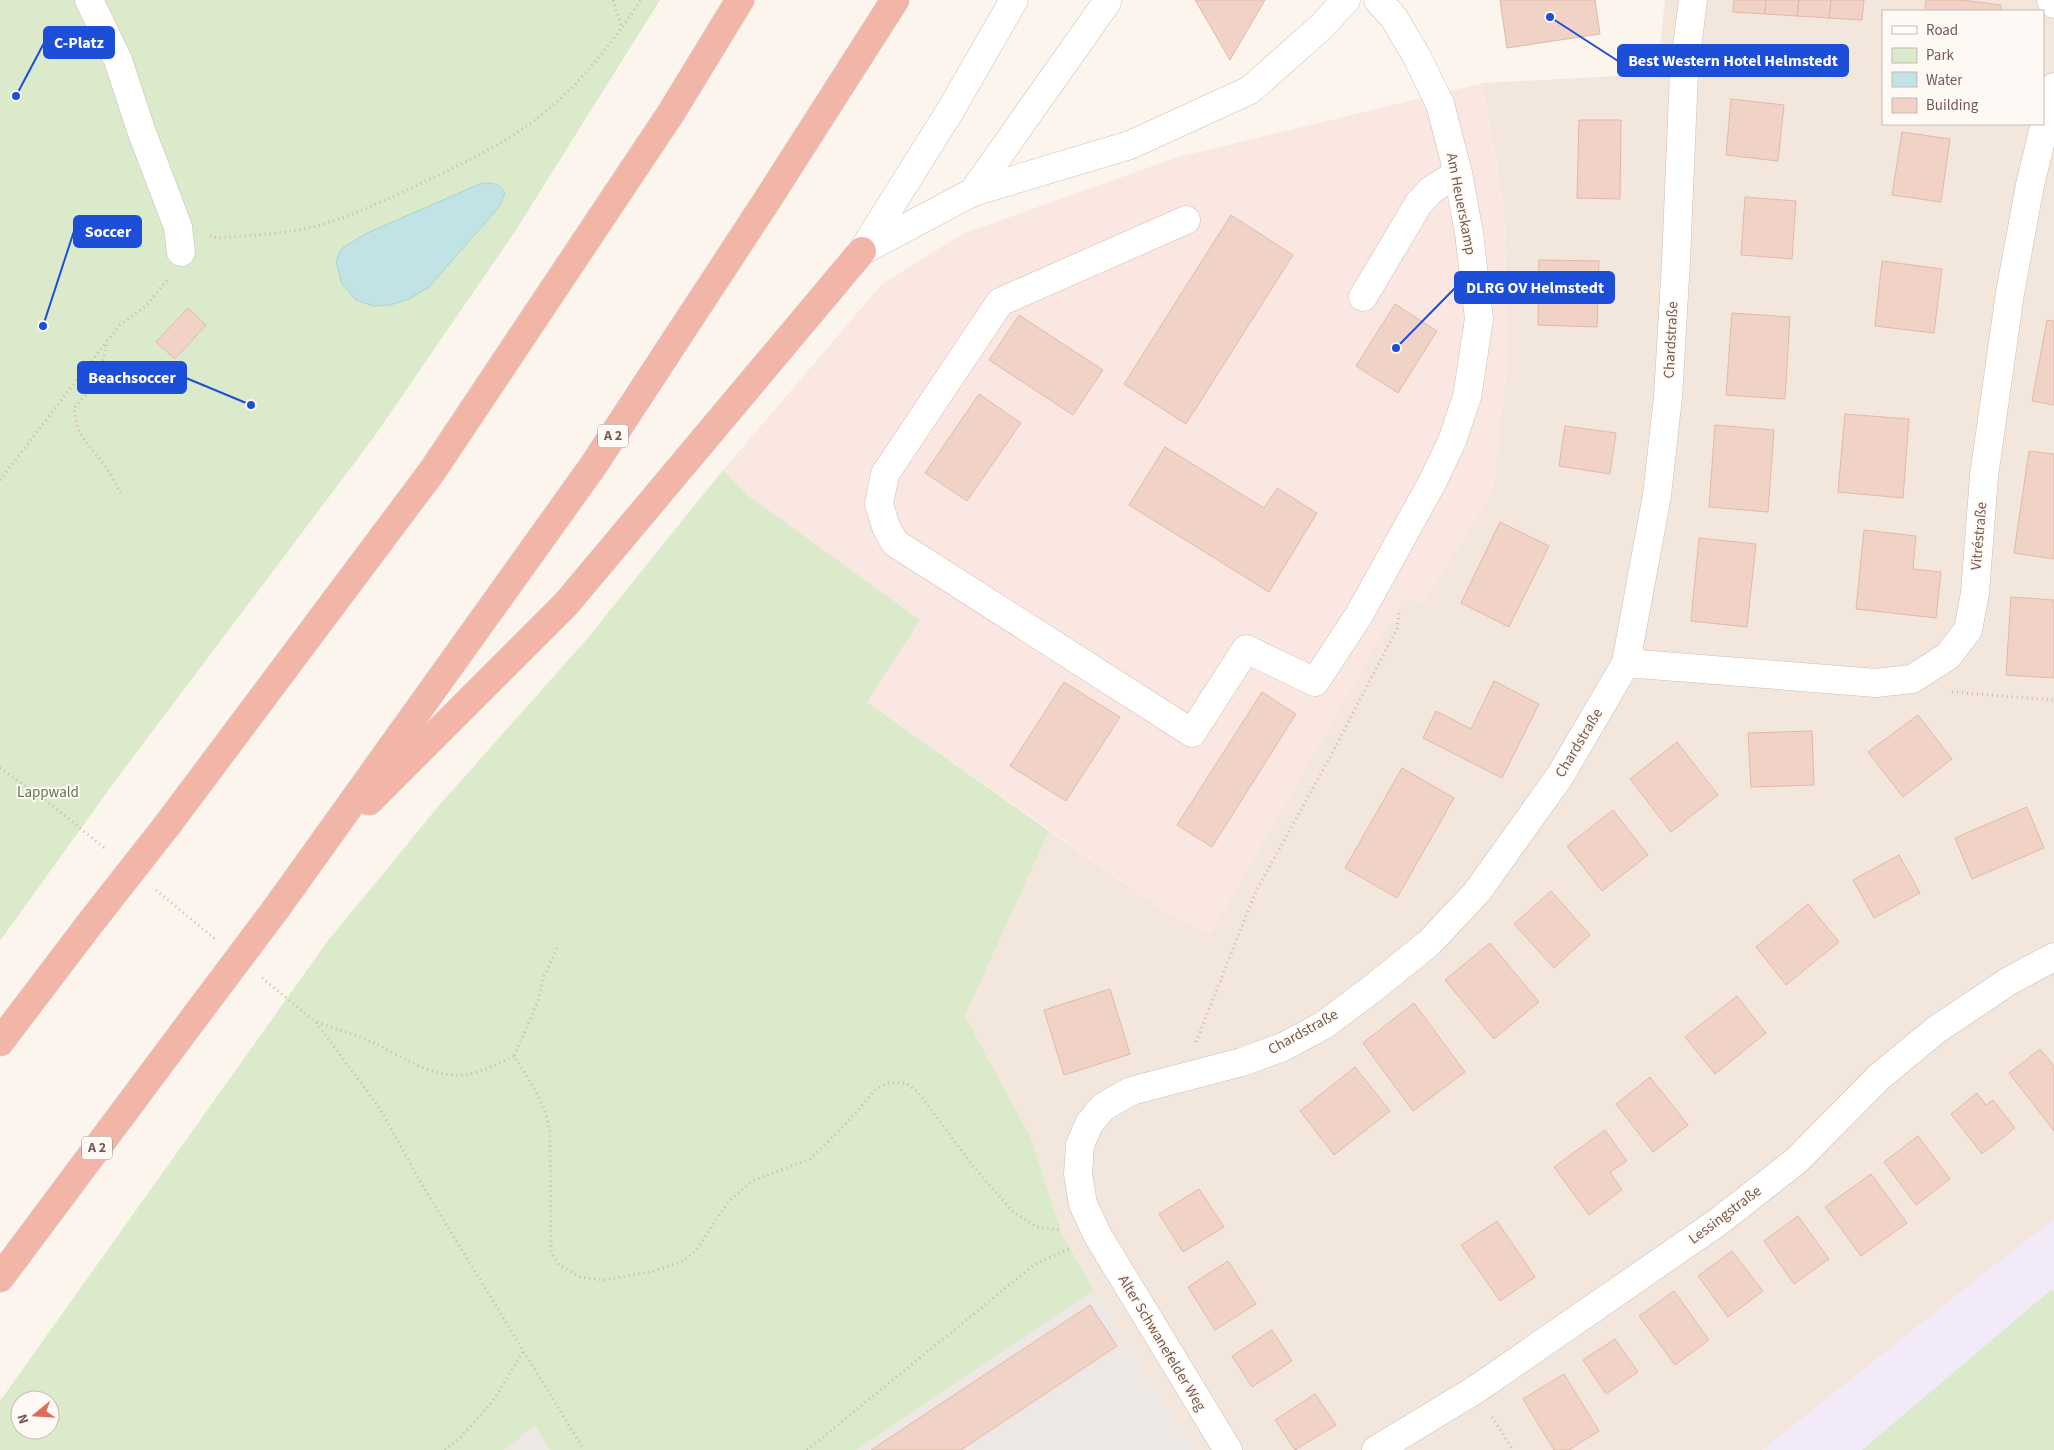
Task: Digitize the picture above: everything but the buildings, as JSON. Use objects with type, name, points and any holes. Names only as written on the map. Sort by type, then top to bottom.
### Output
[{"type":"highway","points":[[0,1042],[168,824],[433,470],[672,113],[740,0]]},
{"type":"highway","name":"A 2","points":[[0,1278],[278,906],[593,466],[766,202],[895,0]]},
{"type":"highway","points":[[312,859],[566,604],[862,251]]},
{"type":"street","points":[[89,0],[118,60],[180,240]]},
{"type":"street","points":[[862,251],[950,111],[1014,0]]},
{"type":"street","points":[[862,251],[973,192],[1130,145],[1250,90],[1321,27],[1346,0]]},
{"type":"street","name":"Am Heuerskamp","points":[[1186,220],[1000,302],[885,474],[879,504],[886,527],[895,544],[1192,733],[1246,649],[1315,682],[1359,615],[1434,481],[1455,432],[1467,397],[1479,319],[1469,233],[1458,173],[1440,104],[1417,57],[1399,26],[1378,0]]},
{"type":"street","name":"Chardstraße","points":[[1098,1236],[1083,1204],[1078,1174],[1080,1145],[1089,1124],[1102,1107],[1131,1092],[1182,1076],[1242,1062],[1283,1047],[1324,1024],[1372,989],[1429,943],[1477,892],[1560,776],[1626,663],[1657,495],[1668,397],[1684,71],[1693,0]]},
{"type":"street","points":[[2051,0],[2054,4]]},
{"type":"street","points":[[973,192],[1107,2]]},
{"type":"street","name":"Vitréstraße","points":[[1626,663],[1876,683],[1912,679],[1948,656],[1968,630],[1975,593],[1984,476],[2010,293],[2030,185],[2054,87]]},
{"type":"street","points":[[1363,297],[1418,203],[1431,190],[1458,173]]},
{"type":"street","name":"Lessingstraße","points":[[1376,1450],[1476,1390],[1718,1222],[1796,1161],[1879,1077],[1936,1030],[2009,981],[2054,957]]},
{"type":"street","name":"Alter Schwanefelder Weg","points":[[1098,1236],[1228,1450]]},
{"type":"path","points":[[613,0],[622,28]]},
{"type":"path","points":[[0,480],[120,325],[146,306],[161,289],[180,240],[280,233],[319,225],[356,213],[447,171],[522,131],[559,100],[591,68],[641,0]]},
{"type":"path","points":[[107,341],[101,370],[86,395],[74,408],[76,426],[84,442],[107,468],[121,493]]},
{"type":"path","points":[[1182,1076],[1256,891],[1328,761],[1397,629],[1399,609]]},
{"type":"path","points":[[1912,679],[1946,691],[2054,700]]},
{"type":"path","points":[[0,768],[53,806],[114,856]]},
{"type":"path","points":[[151,886],[219,942]]},
{"type":"path","points":[[316,1022],[373,1042],[434,1072],[453,1076],[475,1073],[514,1056],[538,1001],[543,980],[557,948]]},
{"type":"path","points":[[257,974],[316,1022],[380,1109],[421,1183],[584,1450]]},
{"type":"path","points":[[514,1056],[548,1115],[550,1132],[551,1252],[559,1266],[580,1277],[604,1280],[636,1275],[684,1261],[697,1249],[728,1202],[752,1181],[810,1159],[845,1125],[876,1089],[888,1083],[906,1083],[918,1092],[972,1166],[1012,1211],[1037,1226],[1098,1236]]},
{"type":"path","points":[[807,1450],[1034,1264],[1098,1236]]},
{"type":"path","points":[[445,1450],[459,1439],[493,1401],[524,1350]]},
{"type":"path","points":[[1476,1390],[1513,1450]]},
{"type":"shaded area","points":[[1665,0],[2054,0],[2054,1450],[1193,1450],[1094,1290],[1062,1234],[1031,1138],[965,1016],[1049,831],[1166,912],[1405,596],[1423,604],[1508,360],[1504,208],[1483,83],[1657,74]]},
{"type":"shaded area","points":[[1483,83],[1504,208],[1508,360],[1493,492],[1423,604],[1404,597],[1211,934],[1166,912],[867,702],[765,508],[749,496],[723,470],[882,284],[962,234],[1178,157]]},
{"type":"shaded area","points":[[2054,1220],[2054,1450],[1762,1450],[2017,1247]]},
{"type":"shaded area","points":[[1094,1290],[1193,1450],[857,1450]]},
{"type":"shaded area","points":[[535,1426],[550,1450],[504,1450]]},
{"type":"green space","name":"Lappwald","points":[[0,0],[660,0],[516,230],[374,437],[115,781],[0,941]]},
{"type":"green space","points":[[723,470],[749,496],[920,620],[867,702],[1049,831],[965,1016],[1031,1138],[1062,1234],[1094,1290],[857,1450],[550,1450],[535,1426],[504,1450],[0,1450],[0,1401],[327,942],[441,803],[586,640]]},
{"type":"green space","points":[[2052,1289],[2054,1291],[2054,1450],[1862,1450]]},
{"type":"water","points":[[482,183],[495,184],[501,187],[505,193],[499,207],[429,287],[409,299],[390,305],[373,306],[356,300],[342,284],[336,261],[341,249],[365,234]]},
{"type":"place","name":"Best Western Hotel Helmstedt","points":[[1550,17]]},
{"type":"place","name":"C-Platz","points":[[16,96]]},
{"type":"place","name":"Soccer","points":[[43,326]]},
{"type":"place","name":"DLRG OV Helmstedt","points":[[1396,348]]},
{"type":"place","name":"Beachsoccer","points":[[251,405]]}]
